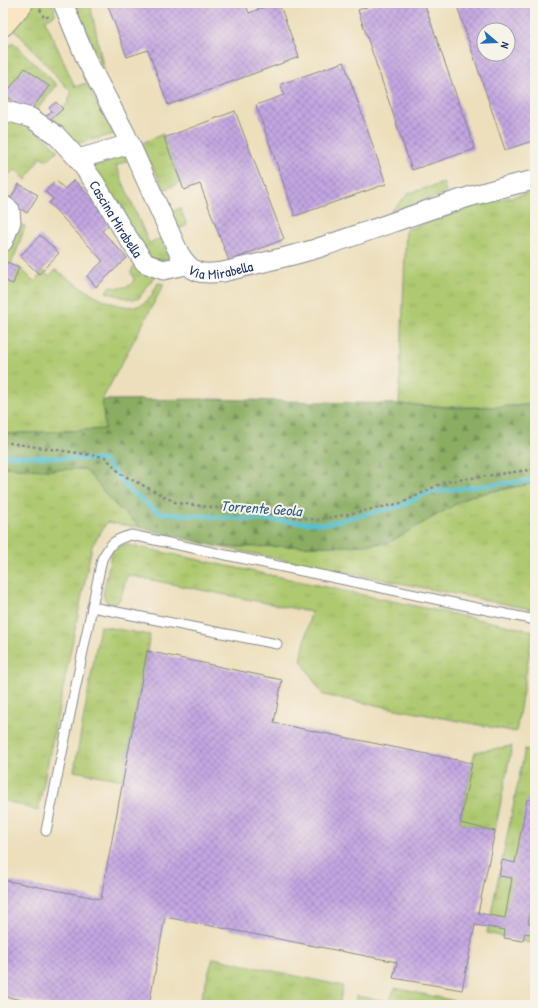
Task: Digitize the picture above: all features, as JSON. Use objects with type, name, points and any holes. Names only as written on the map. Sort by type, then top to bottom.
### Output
[{"type":"street","points":[[3,25],[22,3]]},
{"type":"street","name":"Via Mirabella","points":[[62,3],[86,60],[130,144],[179,253],[186,265],[196,271],[208,274],[223,272],[313,249],[472,196],[506,186],[535,180]]},
{"type":"street","name":"Cascina Mirabella","points":[[3,110],[30,118],[56,135],[78,159],[95,183],[145,263],[163,270],[186,265]]},
{"type":"street","points":[[78,159],[130,144]]},
{"type":"street","points":[[3,204],[10,210],[11,222],[3,242]]},
{"type":"lane","points":[[46,831],[102,559],[108,547],[117,539],[131,536],[535,620]]},
{"type":"lane","points":[[92,606],[277,644]]},
{"type":"path","points":[[3,442],[105,456],[122,474],[177,503],[319,520],[402,503],[444,482],[535,469]]},
{"type":"green space","points":[[30,3],[52,3],[54,6],[55,15],[45,20],[75,87],[86,83],[114,134],[71,145],[49,121],[68,103],[71,92],[11,26]]},
{"type":"green space","points":[[74,3],[90,3],[104,71]]},
{"type":"green space","points":[[3,39],[9,46],[13,43],[57,85],[32,116],[3,108]]},
{"type":"green space","points":[[10,118],[28,122],[58,150],[48,160],[40,157],[26,180],[16,170],[7,175],[3,186],[3,121]]},
{"type":"green space","points":[[163,134],[181,182],[165,190],[140,144]]},
{"type":"green space","points":[[123,153],[127,161],[116,166],[149,243],[161,238],[169,258],[165,260],[151,259],[91,167]]},
{"type":"green space","points":[[444,183],[446,193],[390,212],[409,193]]},
{"type":"green space","points":[[535,191],[535,404],[501,407],[467,407],[399,404],[406,230],[476,206]]},
{"type":"green space","points":[[180,208],[187,225],[179,229],[171,212]]},
{"type":"green space","points":[[17,224],[25,226],[11,264],[19,267],[35,282],[43,270],[49,276],[56,270],[100,298],[126,306],[138,306],[147,301],[158,283],[164,284],[102,400],[106,429],[3,434],[3,254]]},
{"type":"green space","points":[[138,264],[156,274],[139,298],[133,300],[106,292],[110,286],[120,288],[131,285],[134,280],[131,272],[133,267]]},
{"type":"green space","points":[[208,399],[399,404],[459,408],[535,404],[535,483],[470,496],[388,543],[346,546],[219,547],[142,528],[114,504],[85,469],[43,470],[3,467],[3,434],[105,429],[102,400]]},
{"type":"green space","points":[[3,467],[43,470],[86,469],[114,504],[142,528],[107,522],[92,546],[38,811],[3,800]]},
{"type":"green space","points":[[535,483],[535,610],[219,547],[346,546],[388,543],[470,496]]},
{"type":"green space","points":[[124,544],[533,631],[516,732],[323,695],[301,660],[311,612],[127,575],[121,597],[117,603],[108,605],[103,595],[112,550]]},
{"type":"green space","points":[[100,626],[150,635],[123,780],[74,771]]},
{"type":"green space","points":[[512,746],[495,831],[460,823],[475,752]]},
{"type":"green space","points":[[525,749],[535,752],[535,944],[487,933]]},
{"type":"green space","points":[[213,958],[343,986],[339,1005],[199,1005]]},
{"type":"green space","points":[[395,988],[473,1005],[356,1005],[356,996],[389,1001]]},
{"type":"building","points":[[107,3],[245,3],[249,13],[275,3],[279,3],[299,57],[168,105],[148,50],[127,57]]},
{"type":"building","points":[[378,3],[424,3],[475,149],[412,170],[358,10]]},
{"type":"building","points":[[456,3],[535,3],[535,140],[505,150]]},
{"type":"building","points":[[344,62],[386,184],[295,216],[256,105],[284,95],[281,84]]},
{"type":"building","points":[[25,68],[49,86],[29,113],[5,95]]},
{"type":"building","points":[[56,102],[63,109],[49,121],[45,117],[52,111],[49,108]]},
{"type":"building","points":[[235,111],[284,239],[229,261],[200,184],[184,190],[164,138]]},
{"type":"building","points":[[74,180],[113,221],[102,231],[127,258],[96,287],[87,276],[103,261],[49,203],[53,199],[45,191],[56,181],[65,189]]},
{"type":"building","points":[[19,184],[38,195],[27,213],[4,199],[6,195],[11,198]]},
{"type":"building","points":[[40,235],[59,253],[39,274],[20,256]]},
{"type":"building","points":[[6,262],[19,267],[13,284],[3,280],[3,271]]},
{"type":"building","points":[[147,651],[282,680],[274,723],[472,763],[460,823],[495,831],[478,913],[505,918],[512,878],[499,876],[502,860],[515,863],[527,799],[535,801],[535,885],[528,923],[535,924],[535,935],[525,933],[523,941],[504,938],[505,930],[475,925],[462,990],[393,978],[397,962],[165,917],[149,1005],[48,1005],[3,996],[3,880],[101,899]]},
{"type":"waterway","name":"Torrente Geola","points":[[3,455],[104,460],[129,490],[159,513],[324,524],[401,506],[425,494],[439,491],[535,480]]}]
